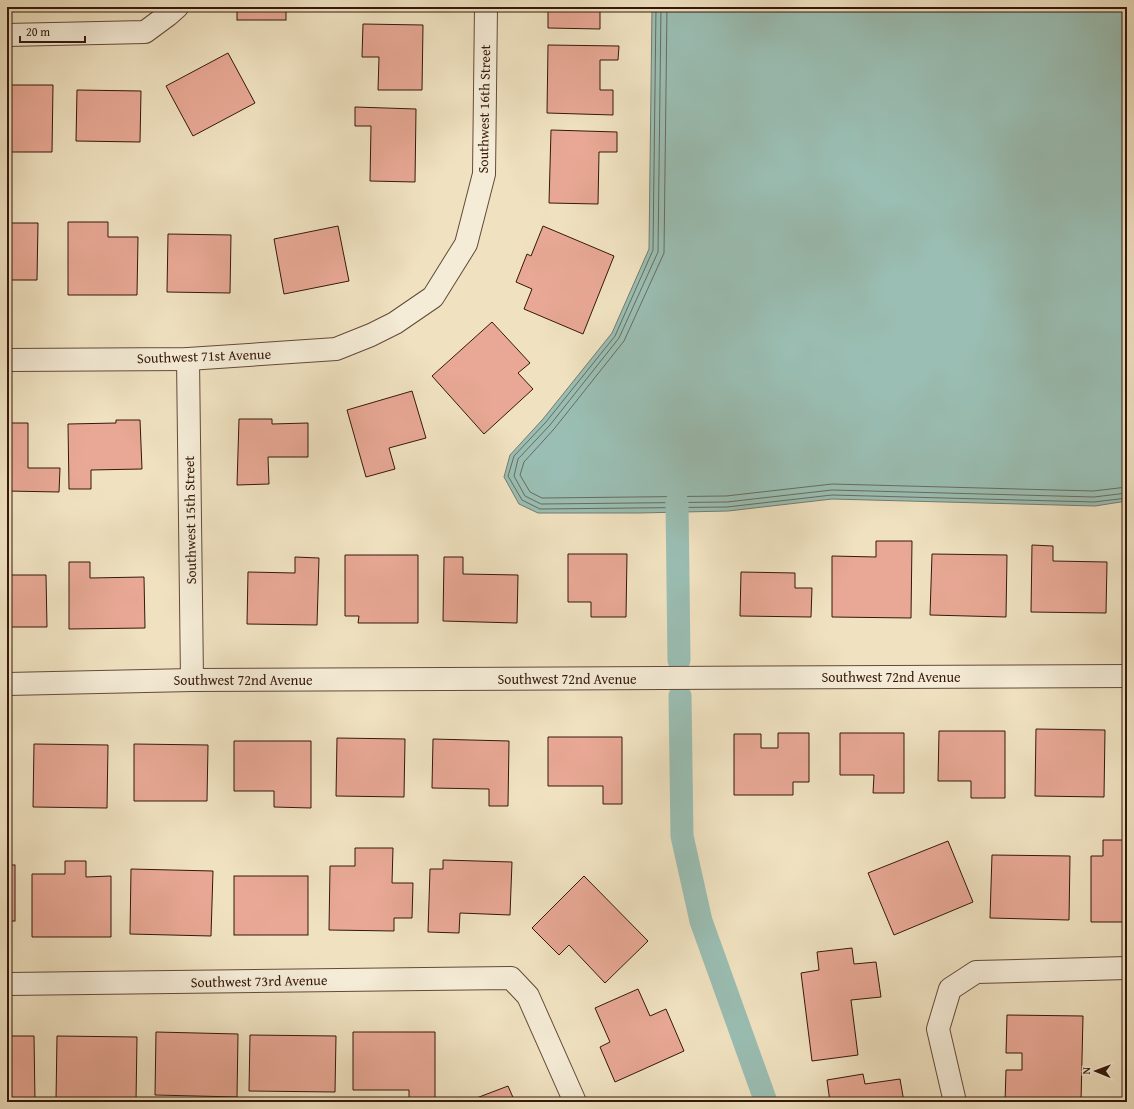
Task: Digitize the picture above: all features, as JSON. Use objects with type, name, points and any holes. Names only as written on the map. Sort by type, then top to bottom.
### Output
[{"type":"street","name":"Southwest 16th Street","points":[[395,323],[433,297],[466,244],[484,174],[486,7]]},
{"type":"street","points":[[7,35],[145,32],[173,11]]},
{"type":"street","name":"Southwest 71st Avenue","points":[[7,360],[188,360],[336,349],[371,336],[395,323]]},
{"type":"street","name":"Southwest 15th Street","points":[[188,360],[192,680]]},
{"type":"street","name":"Southwest 72nd Avenue","points":[[7,684],[192,680],[1127,676]]},
{"type":"street","points":[[955,1102],[938,1029],[950,989],[976,972],[1127,968]]},
{"type":"street","name":"Southwest 73rd Avenue","points":[[7,984],[511,978],[528,996],[575,1102]]},
{"type":"water","points":[[652,7],[1127,7],[1127,501],[1095,506],[832,499],[728,511],[639,513],[538,513],[519,504],[504,477],[510,455],[543,419],[612,333],[649,249]]},
{"type":"building","points":[[237,7],[286,7],[286,20],[237,20]]},
{"type":"building","points":[[548,7],[600,7],[600,29],[548,28]]},
{"type":"building","points":[[363,24],[423,25],[422,90],[378,90],[379,57],[362,57]]},
{"type":"building","points":[[548,45],[619,46],[618,60],[600,60],[600,90],[613,90],[613,115],[547,113]]},
{"type":"building","points":[[228,53],[255,103],[193,136],[166,86]]},
{"type":"building","points":[[8,85],[53,85],[52,152],[7,152]]},
{"type":"building","points":[[77,90],[141,91],[140,142],[76,141]]},
{"type":"building","points":[[355,107],[416,109],[415,182],[370,181],[371,126],[355,126]]},
{"type":"building","points":[[551,130],[617,132],[617,152],[599,152],[598,204],[549,203]]},
{"type":"building","points":[[68,222],[108,222],[108,237],[138,237],[137,295],[68,295]]},
{"type":"building","points":[[7,223],[38,223],[37,280],[7,280]]},
{"type":"building","points":[[338,226],[349,281],[284,294],[274,239]]},
{"type":"building","points":[[543,226],[614,256],[583,334],[524,309],[532,289],[516,282],[527,254],[531,256]]},
{"type":"building","points":[[168,234],[231,235],[230,293],[167,292]]},
{"type":"building","points":[[492,322],[530,363],[518,373],[533,389],[484,434],[432,376]]},
{"type":"building","points":[[412,391],[426,438],[389,448],[395,469],[366,477],[347,410]]},
{"type":"building","points":[[239,419],[272,419],[272,424],[308,423],[308,457],[268,457],[269,484],[237,485]]},
{"type":"building","points":[[116,420],[140,420],[142,469],[91,470],[91,489],[69,489],[68,424],[116,423]]},
{"type":"building","points":[[7,423],[28,423],[28,468],[60,468],[59,492],[7,491]]},
{"type":"building","points":[[876,541],[912,541],[911,618],[832,617],[832,556],[876,557]]},
{"type":"building","points":[[1032,545],[1053,546],[1053,561],[1107,562],[1106,613],[1031,612]]},
{"type":"building","points":[[568,554],[627,554],[626,617],[591,617],[591,602],[568,602]]},
{"type":"building","points":[[932,554],[1007,555],[1006,617],[930,615]]},
{"type":"building","points":[[345,555],[418,555],[418,623],[358,623],[359,616],[345,616]]},
{"type":"building","points":[[295,557],[319,558],[317,625],[247,624],[248,572],[295,573]]},
{"type":"building","points":[[444,557],[463,557],[463,574],[518,575],[517,623],[443,621]]},
{"type":"building","points":[[69,562],[90,562],[90,578],[144,577],[145,628],[69,629]]},
{"type":"building","points":[[741,572],[795,573],[795,588],[812,588],[811,617],[740,616]]},
{"type":"building","points":[[7,575],[46,575],[47,627],[7,627]]},
{"type":"building","points":[[1036,729],[1105,730],[1104,797],[1035,796]]},
{"type":"building","points":[[939,731],[1005,731],[1005,798],[971,798],[971,781],[938,781]]},
{"type":"building","points":[[778,733],[809,733],[809,782],[793,782],[793,795],[734,795],[734,734],[761,734],[761,748],[778,748]]},
{"type":"building","points":[[840,733],[904,733],[904,793],[873,793],[874,775],[840,775]]},
{"type":"building","points":[[548,737],[622,737],[622,804],[603,804],[603,786],[548,786]]},
{"type":"building","points":[[337,738],[405,739],[404,797],[336,796]]},
{"type":"building","points":[[433,739],[509,741],[508,806],[489,806],[489,789],[432,788]]},
{"type":"building","points":[[234,741],[311,741],[311,808],[274,807],[274,791],[234,791]]},
{"type":"building","points":[[34,744],[108,745],[107,808],[33,807]]},
{"type":"building","points":[[134,744],[208,745],[207,801],[134,801]]},
{"type":"building","points":[[1103,840],[1127,840],[1127,922],[1091,922],[1091,856],[1103,856]]},
{"type":"building","points":[[948,841],[973,902],[894,935],[868,873]]},
{"type":"building","points":[[355,848],[393,848],[392,883],[413,883],[412,918],[394,918],[394,931],[329,930],[330,866],[355,866]]},
{"type":"building","points":[[992,855],[1070,856],[1069,920],[990,918]]},
{"type":"building","points":[[443,860],[512,862],[510,915],[460,913],[459,933],[428,932],[430,869],[443,869]]},
{"type":"building","points":[[65,861],[86,861],[86,877],[111,876],[111,937],[32,937],[32,874],[65,874]]},
{"type":"building","points":[[7,865],[15,865],[15,921],[7,921]]},
{"type":"building","points":[[131,869],[213,871],[211,936],[130,934]]},
{"type":"building","points":[[234,876],[308,876],[308,935],[234,935]]},
{"type":"building","points":[[584,876],[648,941],[605,983],[569,945],[559,955],[532,928]]},
{"type":"building","points":[[852,948],[854,964],[876,962],[881,997],[851,1000],[858,1055],[812,1061],[801,973],[819,970],[817,952]]},
{"type":"building","points":[[638,989],[650,1016],[666,1009],[684,1051],[615,1082],[600,1047],[610,1042],[595,1008]]},
{"type":"building","points":[[1007,1015],[1083,1016],[1081,1102],[1005,1102],[1006,1070],[1022,1070],[1022,1053],[1006,1053]]},
{"type":"building","points":[[156,1032],[238,1034],[237,1097],[155,1095]]},
{"type":"building","points":[[353,1032],[435,1032],[435,1102],[409,1102],[409,1090],[353,1090]]},
{"type":"building","points":[[250,1035],[336,1036],[335,1092],[249,1091]]},
{"type":"building","points":[[7,1036],[34,1036],[35,1102],[7,1102]]},
{"type":"building","points":[[57,1036],[137,1037],[136,1101],[56,1100]]},
{"type":"building","points":[[863,1074],[865,1084],[900,1079],[904,1102],[830,1102],[827,1080]]},
{"type":"building","points":[[508,1086],[515,1102],[466,1102]]},
{"type":"waterway","points":[[677,502],[679,660]]},
{"type":"waterway","points":[[680,696],[682,836],[701,921],[766,1102]]}]
